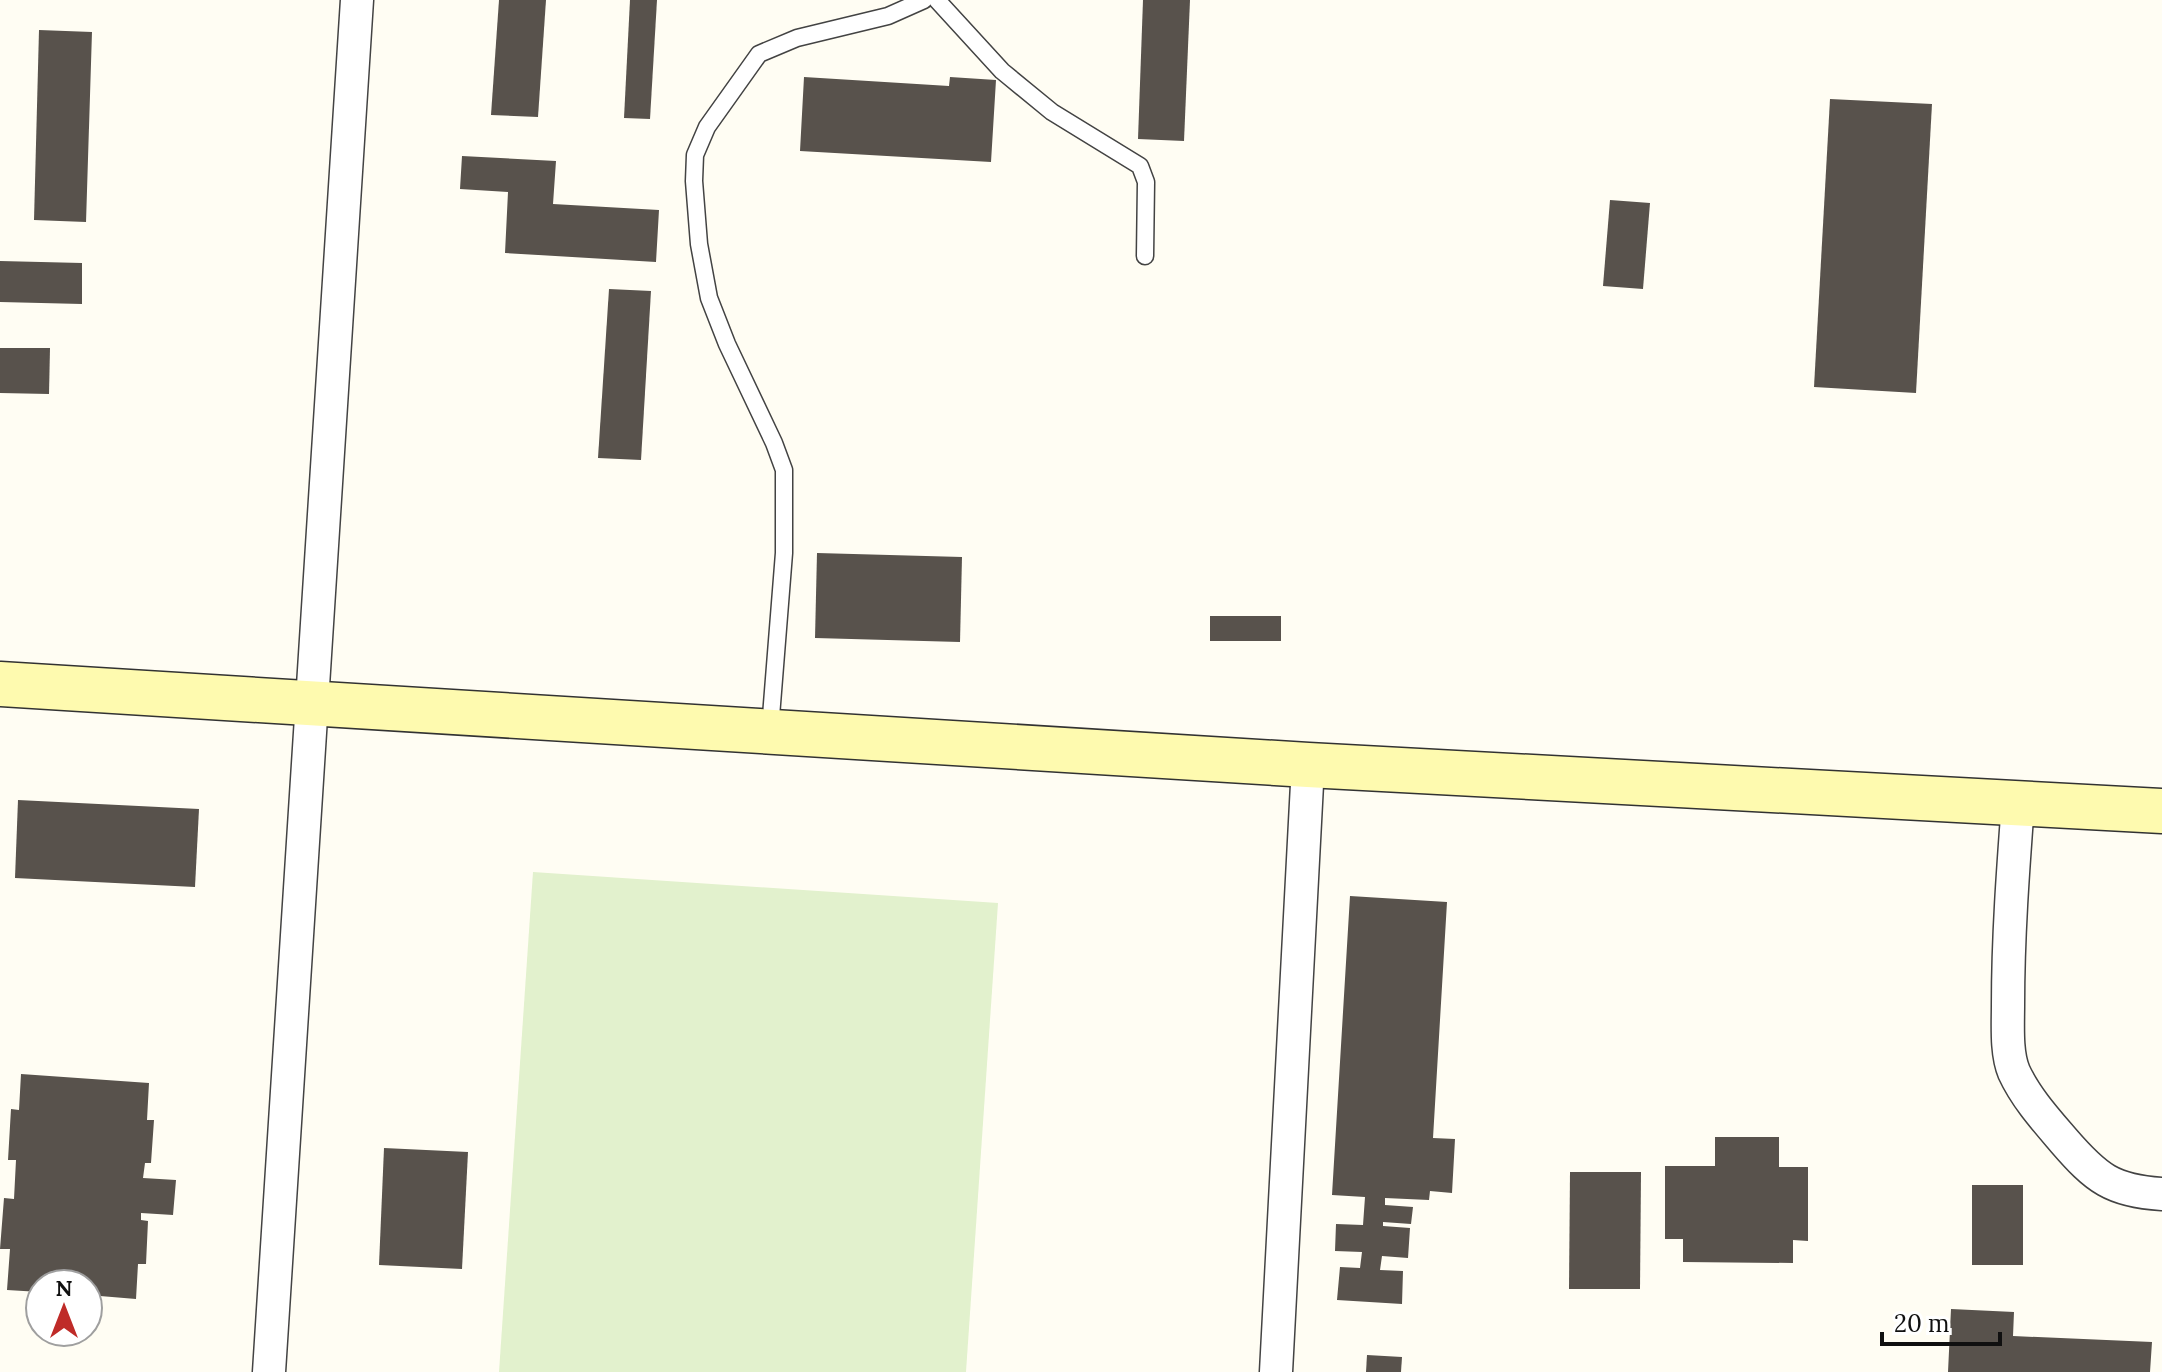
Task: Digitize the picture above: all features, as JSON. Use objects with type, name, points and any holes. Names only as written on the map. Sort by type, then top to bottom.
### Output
[{"type":"street","points":[[269,1372],[357,0]]},
{"type":"street","points":[[0,684],[1308,765],[2162,811]]},
{"type":"street","points":[[1276,1372],[1308,765]]},
{"type":"street","points":[[2018,803],[2008,945],[2008,1029],[2013,1070],[2037,1109],[2075,1154],[2107,1183],[2142,1193],[2162,1194]]},
{"type":"lane","points":[[770,732],[784,553],[784,470],[709,298],[699,244],[695,155],[707,127],[759,54],[797,38],[888,16],[924,0]]},
{"type":"lane","points":[[937,0],[1002,71],[1052,112],[1140,166],[1146,182],[1145,256]]},
{"type":"green space","points":[[533,872],[998,903],[966,1372],[499,1372]]},
{"type":"building","points":[[499,0],[546,0],[538,117],[491,115]]},
{"type":"building","points":[[630,0],[657,0],[650,119],[624,118]]},
{"type":"building","points":[[1143,0],[1190,0],[1184,141],[1138,139]]},
{"type":"building","points":[[39,30],[92,32],[86,222],[34,220]]},
{"type":"building","points":[[804,77],[949,86],[950,77],[996,80],[991,162],[800,151]]},
{"type":"building","points":[[1830,99],[1932,104],[1916,393],[1814,387]]},
{"type":"building","points":[[462,156],[556,161],[553,204],[659,210],[656,262],[505,253],[508,192],[460,189]]},
{"type":"building","points":[[1610,200],[1650,203],[1643,289],[1603,286]]},
{"type":"building","points":[[0,261],[82,263],[82,304],[0,302]]},
{"type":"building","points":[[609,289],[651,291],[641,460],[598,458]]},
{"type":"building","points":[[0,348],[50,348],[49,394],[0,393]]},
{"type":"building","points":[[817,553],[962,557],[960,642],[815,638]]},
{"type":"building","points":[[1210,616],[1281,616],[1281,641],[1210,641]]},
{"type":"building","points":[[18,800],[199,809],[195,887],[15,878]]},
{"type":"building","points":[[1350,896],[1447,902],[1433,1138],[1455,1139],[1452,1193],[1430,1191],[1429,1200],[1385,1198],[1385,1205],[1413,1207],[1411,1224],[1383,1222],[1383,1226],[1410,1228],[1408,1258],[1382,1256],[1380,1270],[1403,1271],[1402,1304],[1337,1300],[1340,1267],[1360,1268],[1362,1252],[1335,1251],[1336,1224],[1363,1225],[1365,1197],[1332,1195]]},
{"type":"building","points":[[21,1074],[149,1083],[147,1120],[154,1120],[151,1163],[145,1163],[143,1178],[176,1180],[173,1215],[141,1213],[141,1220],[148,1221],[146,1264],[138,1264],[136,1299],[104,1296],[104,1268],[24,1268],[24,1291],[7,1290],[10,1249],[0,1249],[4,1198],[14,1199],[16,1160],[8,1160],[11,1109],[19,1110]]},
{"type":"building","points":[[1715,1137],[1779,1137],[1779,1167],[1808,1167],[1808,1241],[1793,1240],[1793,1263],[1683,1262],[1683,1239],[1665,1239],[1665,1166],[1715,1166]]},
{"type":"building","points":[[384,1148],[468,1152],[462,1269],[379,1265]]},
{"type":"building","points":[[1570,1172],[1641,1172],[1640,1289],[1569,1289]]},
{"type":"building","points":[[1972,1185],[2023,1185],[2023,1265],[1972,1265]]},
{"type":"building","points":[[1951,1309],[2014,1312],[2013,1336],[2152,1342],[2150,1372],[1948,1372]]},
{"type":"building","points":[[1367,1355],[1402,1357],[1401,1372],[1366,1372]]}]
